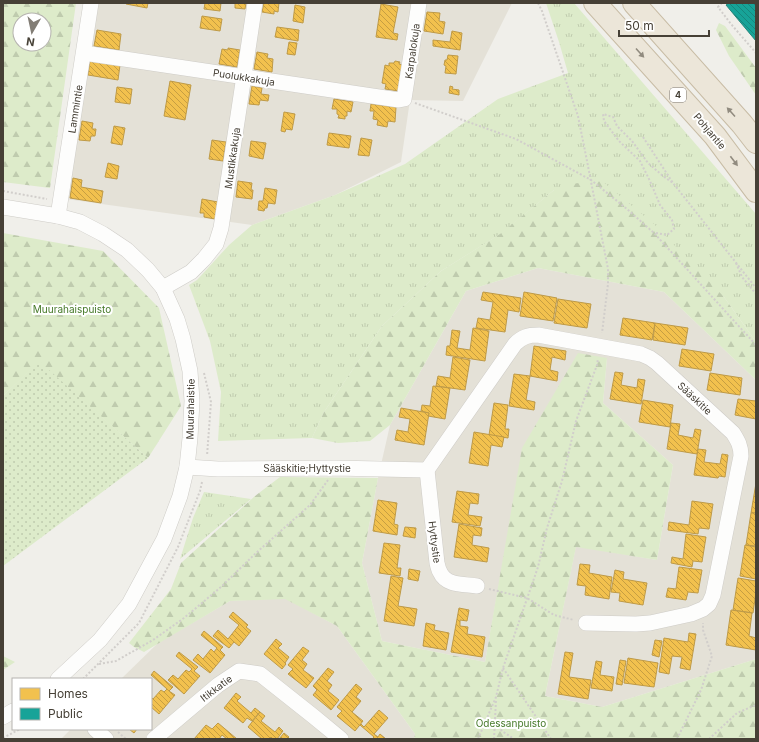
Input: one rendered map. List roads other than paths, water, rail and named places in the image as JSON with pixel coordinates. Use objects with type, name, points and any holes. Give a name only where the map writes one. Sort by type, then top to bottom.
[{"type":"highway","name":"Pohjantie","points":[[595,3],[715,136],[756,191]]},
{"type":"highway","points":[[634,3],[742,124],[756,142]]},
{"type":"street","name":"Lammintie","points":[[58,216],[92,3]]},
{"type":"street","name":"Mustikkakuja","points":[[163,288],[191,272],[216,244],[221,228],[255,3]]},
{"type":"street","name":"Karpalokuja","points":[[404,99],[419,3]]},
{"type":"street","name":"Puolukkakuja","points":[[84,53],[399,100],[404,99]]},
{"type":"street","name":"Muurahaistie","points":[[3,207],[58,216],[80,222],[103,234],[127,250],[148,270],[163,288],[177,318],[190,370],[192,401],[187,467],[180,496],[164,539],[129,604],[100,640],[59,678]]},
{"type":"street","name":"Sääskitie","points":[[427,470],[515,344],[529,335],[538,335],[641,354],[650,358],[733,433],[741,448],[740,456],[714,595],[710,604],[691,614],[650,623],[586,623]]},
{"type":"street","name":"Sääskitie;Hyttystie","points":[[187,467],[427,470]]},
{"type":"street","name":"Hyttystie","points":[[427,470],[437,563],[440,573],[444,579],[453,583],[477,586]]},
{"type":"street","name":"Itikkatie","points":[[154,739],[218,685],[239,671],[260,674],[340,739]]},
{"type":"street","points":[[3,717],[12,712]]},
{"type":"street","points":[[96,730],[106,739]]},
{"type":"park label","name":"Muurahaispuisto","points":[[72,309]]},
{"type":"park label","name":"Odessanpuisto","points":[[511,723]]}]
